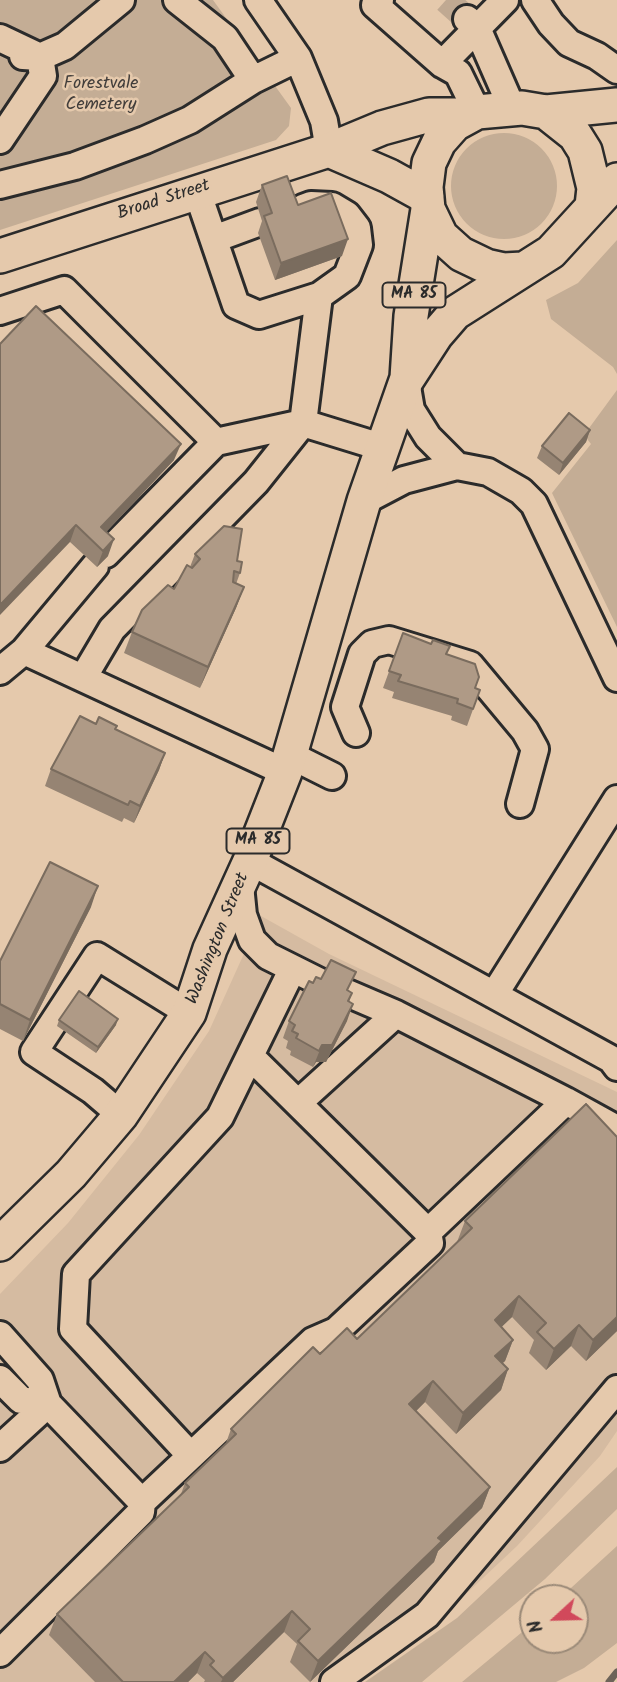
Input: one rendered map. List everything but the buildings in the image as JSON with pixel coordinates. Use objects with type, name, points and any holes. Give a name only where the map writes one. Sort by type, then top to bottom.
[{"type":"main road","points":[[474,113],[512,108],[546,112],[617,105]]},
{"type":"main road","points":[[546,112],[575,135],[585,151],[594,188],[592,206]]},
{"type":"main road","name":"Broad Street","points":[[0,256],[330,149],[362,134],[429,116],[474,113]]},
{"type":"main road","name":"Washington Street","points":[[407,381],[411,316],[427,203],[429,163],[439,142],[455,124],[474,113]]},
{"type":"main road","points":[[330,149],[389,176],[427,203],[441,236],[461,254],[486,266],[504,270],[523,269]]},
{"type":"main road","name":"Washington Street","points":[[0,1244],[71,1174],[121,1115],[189,1013],[211,949],[245,873],[287,764],[364,501],[381,447],[407,381],[436,335],[455,313],[551,252],[617,180]]},
{"type":"street","points":[[0,56],[40,57],[65,46],[121,0]]},
{"type":"street","points":[[177,0],[225,38],[253,80]]},
{"type":"street","points":[[258,0],[298,58],[324,121],[330,149]]},
{"type":"street","points":[[535,0],[551,24],[569,43],[597,56],[617,70]]},
{"type":"street","points":[[442,64],[472,23],[501,1]]},
{"type":"street","points":[[375,2],[442,64],[458,73],[474,113]]},
{"type":"street","points":[[472,23],[512,108]]},
{"type":"street","points":[[0,38],[40,57]]},
{"type":"street","points":[[0,140],[43,76],[40,57]]},
{"type":"street","points":[[0,185],[75,166],[145,140],[190,120],[253,80],[298,58]]},
{"type":"street","points":[[197,191],[236,305],[259,315],[319,296],[348,276],[359,245],[357,228],[347,215],[332,206],[311,205],[295,211]]},
{"type":"street","points":[[214,239],[260,222]]},
{"type":"street","points":[[0,311],[64,290],[216,442]]},
{"type":"street","points":[[83,678],[113,629],[257,482],[303,423],[319,296]]},
{"type":"street","points":[[407,381],[411,410],[428,437],[457,466]]},
{"type":"street","points":[[0,671],[24,651],[100,560],[216,442],[303,423],[381,447]]},
{"type":"street","points":[[364,501],[404,480],[457,466],[488,472],[521,491],[534,505],[617,678]]},
{"type":"street","points":[[356,733],[345,707],[362,654],[372,644],[390,640],[470,665],[525,731],[535,749],[535,760],[520,804]]},
{"type":"street","points":[[24,651],[287,764],[332,776]]},
{"type":"street","points":[[494,995],[607,838],[617,799]]},
{"type":"street","points":[[322,983],[268,956],[252,940],[243,915],[245,873],[494,995],[611,1059],[617,1067]]},
{"type":"street","points":[[121,1115],[93,1091],[34,1052],[97,956],[189,1013]]},
{"type":"street","points":[[191,1457],[73,1329],[76,1274],[220,1117],[292,970]]},
{"type":"street","points":[[347,993],[396,1014],[617,1129]]},
{"type":"street","points":[[298,1103],[396,1014]]},
{"type":"street","points":[[0,1653],[141,1512],[142,1502],[313,1341],[336,1331],[430,1243],[428,1232],[250,1056]]},
{"type":"street","points":[[428,1232],[566,1101]]},
{"type":"street","points":[[0,1335],[40,1380],[48,1404],[142,1502]]},
{"type":"street","points":[[0,1379],[21,1400],[48,1404]]},
{"type":"street","points":[[334,1682],[427,1615],[617,1389]]},
{"type":"street","points":[[0,1448],[48,1404]]},
{"type":"shaded area","points":[[261,916],[329,954],[617,1092],[617,1431],[600,1456],[517,1546],[433,1625],[348,1682],[0,1682],[0,1294],[68,1223],[139,1135],[209,1031]]},
{"type":"green space","name":"Forestvale Cemetery","points":[[0,0],[213,0],[291,108],[289,126],[276,140],[0,230]]},
{"type":"green space","points":[[504,133],[524,137],[541,149],[553,166],[557,186],[553,206],[541,223],[524,235],[504,239],[484,235],[467,223],[455,206],[451,186],[455,166],[467,149],[484,137]]},
{"type":"green space","points":[[617,240],[617,374],[613,367],[551,319],[546,300],[578,283]]},
{"type":"green space","points":[[617,390],[617,627],[552,493],[591,444],[584,435]]},
{"type":"green space","points":[[617,1467],[617,1509],[545,1579],[539,1584],[519,1584],[519,1601],[422,1682],[365,1682],[457,1618]]},
{"type":"green space","points":[[617,1546],[617,1643],[584,1668],[556,1682],[462,1682],[519,1635],[519,1654],[589,1654],[589,1584],[575,1584]]},
{"type":"waterway","points":[[609,1682],[617,1672]]},
{"type":"tunnel","points":[[446,0],[467,19]]}]
